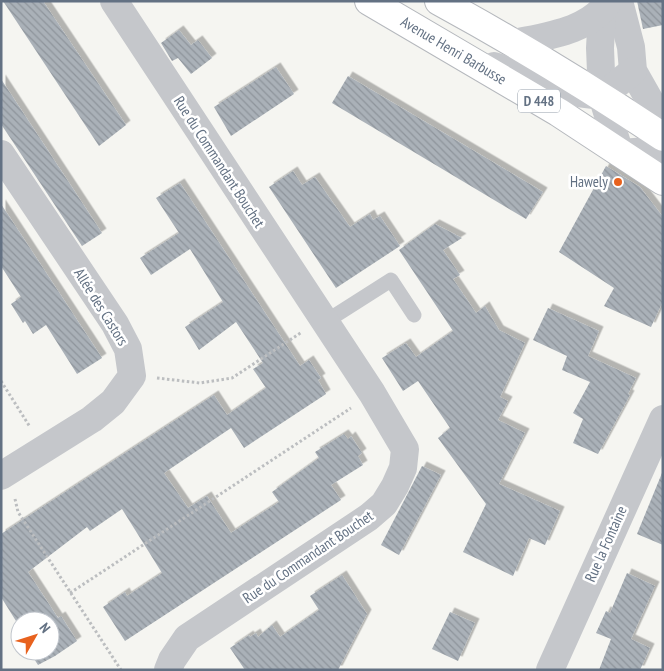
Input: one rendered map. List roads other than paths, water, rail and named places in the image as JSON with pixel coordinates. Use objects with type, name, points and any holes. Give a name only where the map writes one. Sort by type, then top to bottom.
[{"type":"main road","name":"Avenue Henri Barbusse","points":[[369,1],[558,112],[663,181]]},
{"type":"main road","name":"D 448","points":[[439,1],[602,96],[662,120]]},
{"type":"street","name":"Rue du Commandant Bouchet","points":[[114,1],[372,393],[405,448],[403,468],[384,504],[368,517],[187,638],[172,660],[168,670]]},
{"type":"street","points":[[514,43],[558,34],[574,28],[610,5]]},
{"type":"street","points":[[610,5],[631,46],[633,71],[662,120]]},
{"type":"street","points":[[610,5],[600,48],[602,96],[620,153],[663,150]]},
{"type":"street","points":[[455,53],[516,73],[554,90],[602,96],[633,71]]},
{"type":"street","name":"Allée des Castors","points":[[1,154],[114,324],[128,349],[132,376],[113,402],[92,419],[5,474]]},
{"type":"street","name":"Rue la Fontaine","points":[[550,670],[663,419]]},
{"type":"lane","points":[[324,320],[391,280],[414,315]]},
{"type":"place","name":"Hawely","points":[[618,182]]}]
